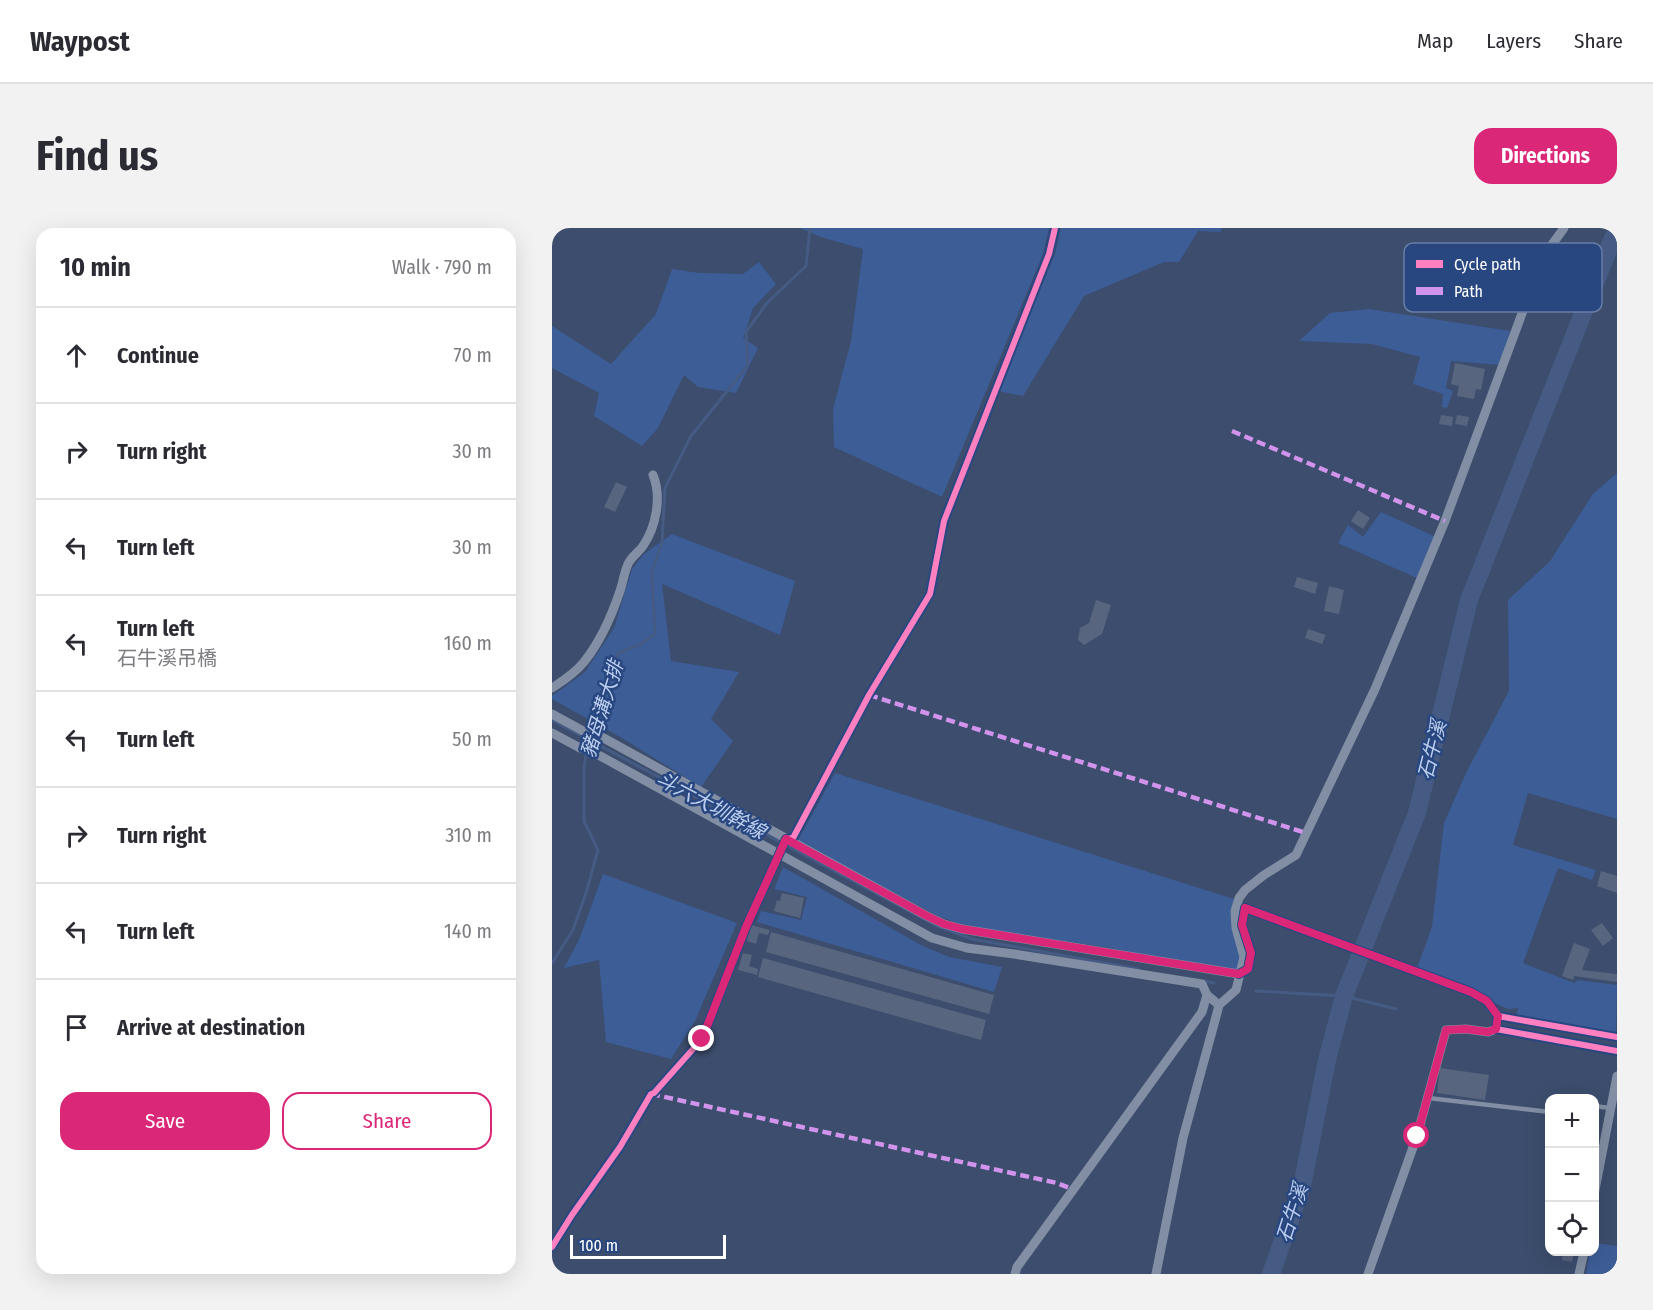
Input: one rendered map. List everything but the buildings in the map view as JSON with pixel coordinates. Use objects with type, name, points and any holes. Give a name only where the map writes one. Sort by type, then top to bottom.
[{"type":"street","points":[[786,839],[793,838],[869,695],[930,594],[944,521],[1049,254],[1055,228]]},
{"type":"street","points":[[1553,243],[1564,228]]},
{"type":"street","points":[[1155,1274],[1183,1138],[1222,1003],[1236,990],[1244,957],[1236,928],[1235,911],[1239,898],[1263,875],[1296,855],[1397,638],[1445,521],[1522,312]]},
{"type":"street","points":[[552,688],[564,681],[584,663],[620,592],[629,562],[650,535],[658,501],[653,476]]},
{"type":"street","points":[[552,714],[585,732],[600,736],[927,916],[953,927],[1239,974]]},
{"type":"street","points":[[552,733],[580,748],[593,752],[932,939],[967,948],[1202,984],[1207,995],[1222,1003]]},
{"type":"street","points":[[552,1247],[620,1147],[651,1094],[702,1039],[746,927],[786,839]]},
{"type":"street","points":[[1015,1274],[1017,1267],[1051,1218],[1202,1012],[1207,995]]},
{"type":"street","points":[[1368,1274],[1407,1166],[1446,1030],[1466,1029],[1488,1032],[1496,1029]]},
{"type":"street","points":[[1599,1169],[1617,1076]]},
{"type":"street","points":[[1580,1274],[1583,1256]]},
{"type":"lane","points":[[1428,1098],[1545,1112]]},
{"type":"lane","points":[[1599,1107],[1611,1108]]},
{"type":"shaded area","points":[[800,228],[1049,228],[1043,254],[942,497],[834,447],[833,409],[851,341],[863,249],[821,237]]},
{"type":"shaded area","points":[[1061,228],[1222,228],[1220,232],[1198,231],[1179,262],[1164,262],[1084,296],[1023,396],[998,391],[1055,254]]},
{"type":"shaded area","points":[[759,262],[776,284],[753,308],[743,338],[758,348],[736,393],[698,387],[684,375],[658,428],[642,446],[594,416],[599,393],[552,368],[552,326],[611,364],[656,314],[672,269],[699,273],[743,274]]},
{"type":"shaded area","points":[[1369,309],[1510,331],[1500,365],[1451,361],[1446,388],[1453,391],[1447,408],[1442,407],[1443,394],[1413,384],[1420,357],[1372,344],[1299,341],[1330,313]]},
{"type":"shaded area","points":[[1617,473],[1617,819],[1528,793],[1513,845],[1596,870],[1592,880],[1558,868],[1523,963],[1574,983],[1578,980],[1617,985],[1616,1035],[1516,1018],[1518,1008],[1508,1009],[1417,968],[1432,927],[1444,823],[1466,773],[1509,691],[1508,600],[1550,561],[1593,494]]},
{"type":"shaded area","points":[[1381,512],[1436,537],[1419,579],[1338,543],[1348,525],[1363,537]]},
{"type":"shaded area","points":[[672,534],[795,581],[780,635],[662,584],[671,661],[739,672],[711,719],[733,741],[701,787],[622,738],[552,699],[552,696],[585,672],[614,628],[632,569],[644,554]]},
{"type":"shaded area","points":[[835,773],[1237,900],[1235,937],[1246,957],[1239,974],[1105,947],[969,927],[938,916],[797,842]]},
{"type":"shaded area","points":[[783,867],[921,945],[949,957],[1002,967],[994,992],[757,922],[761,911],[801,920],[807,897],[774,889]]},
{"type":"shaded area","points":[[603,874],[737,923],[695,1021],[671,1059],[606,1042],[599,960],[564,968],[579,940]]},
{"type":"shaded area","points":[[1599,1244],[1617,1246],[1617,1274],[1586,1274],[1589,1256],[1599,1256]]},
{"type":"waterway","name":"豬母溝大排","points":[[552,963],[573,930],[598,850],[584,821],[584,767],[589,740],[618,653],[641,644],[655,634],[652,572],[662,542],[665,488],[691,436],[748,365],[746,332],[767,303],[806,266],[810,228]]},
{"type":"waterway","name":"石牛溪","points":[[1602,266],[1617,233]]},
{"type":"waterway","name":"石牛溪","points":[[1271,1274],[1302,1186],[1327,1060],[1344,996],[1417,813],[1469,600],[1584,312]]},
{"type":"waterway","name":"斗六大圳幹線","points":[[552,720],[937,926],[972,939],[1138,969]]},
{"type":"waterway","name":"斗六大圳幹線","points":[[1204,981],[1214,983]]},
{"type":"waterway","name":"斗六大圳幹線","points":[[1256,991],[1344,996],[1396,1009]]},
{"type":"waterway","name":"斗六大圳幹線","points":[[1519,1031],[1617,1048]]},
{"type":"marked path","points":[[1232,431],[1445,521]]},
{"type":"marked path","points":[[869,695],[1306,833]]},
{"type":"marked path","points":[[651,1094],[1057,1183],[1072,1189]]},
{"type":"cycle path","points":[[552,1247],[620,1147],[651,1094],[702,1039],[746,927],[786,839],[793,838],[869,695],[930,594],[944,521],[1049,254],[1055,228]]},
{"type":"cycle path","points":[[1239,974],[1248,969],[1251,953],[1242,925],[1245,908],[1471,992],[1487,1001],[1498,1016]]},
{"type":"cycle path","points":[[1617,1037],[1498,1016],[1496,1029],[1617,1051]]},
{"type":"route","points":[[702,1039],[746,927],[786,839],[927,916],[962,929],[1239,974],[1248,969],[1251,953],[1242,925],[1245,908],[1471,992],[1487,1001],[1498,1016],[1496,1029],[1488,1032],[1466,1029],[1446,1030],[1417,1136]]}]
